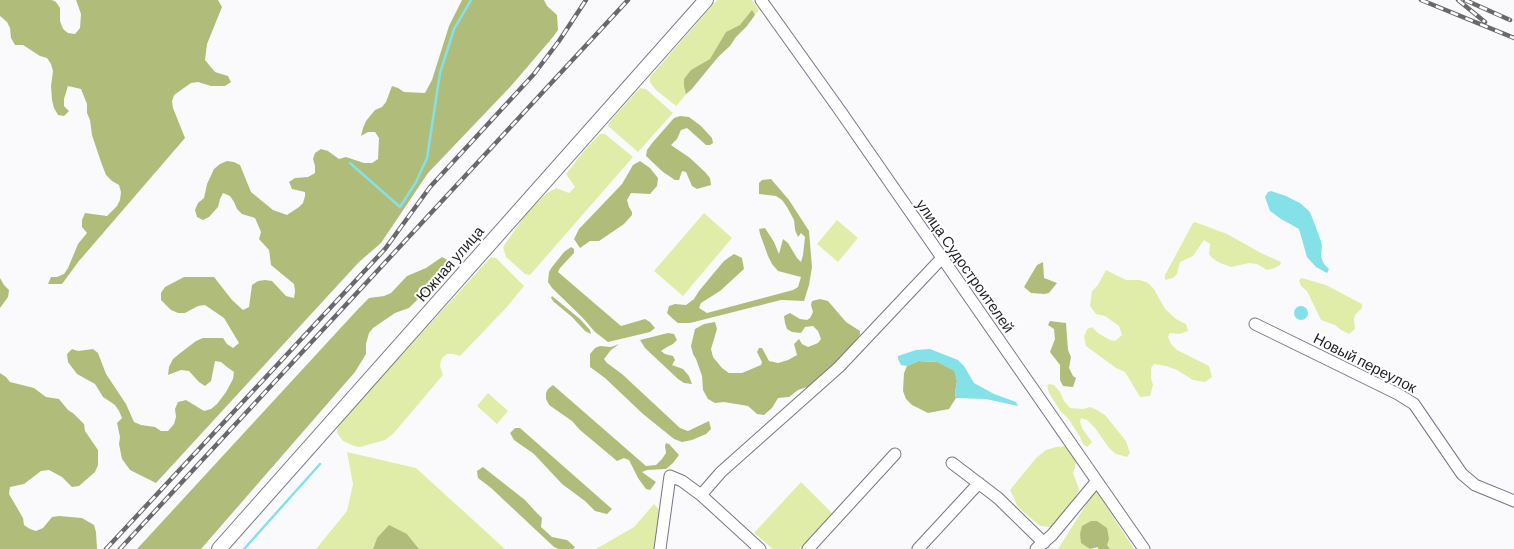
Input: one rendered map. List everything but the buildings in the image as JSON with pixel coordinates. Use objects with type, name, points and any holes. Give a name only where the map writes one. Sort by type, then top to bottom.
[{"type":"main road","name":"Южная улица","points":[[219,549],[706,0]]},
{"type":"street","name":"улица Судостроителей","points":[[761,0],[841,112],[1144,549]]},
{"type":"street","points":[[701,495],[721,472],[839,367],[941,258]]},
{"type":"street","name":"Новый переулок","points":[[1255,324],[1398,394],[1414,404],[1427,426],[1462,474],[1475,485],[1514,501]]},
{"type":"street","points":[[808,549],[896,454]]},
{"type":"street","points":[[952,462],[998,498],[1040,546],[1052,535],[1096,482]]},
{"type":"street","points":[[660,549],[670,476],[682,481],[701,495],[760,549]]},
{"type":"street","points":[[918,549],[979,483]]},
{"type":"green space","points":[[0,0],[52,0],[60,8],[60,21],[63,29],[68,33],[75,34],[80,28],[81,14],[76,0],[218,0],[222,7],[207,44],[205,60],[215,72],[228,76],[231,82],[225,86],[211,86],[198,82],[191,83],[174,95],[172,101],[173,108],[185,138],[79,261],[62,284],[48,284],[51,277],[64,274],[78,244],[87,233],[82,227],[85,213],[107,216],[117,206],[121,192],[119,185],[106,175],[92,135],[87,104],[81,89],[68,86],[64,106],[69,111],[64,116],[58,115],[52,100],[53,71],[51,64],[47,58],[40,56],[23,45],[15,45],[7,22],[0,16]]},
{"type":"green space","points":[[462,0],[544,0],[547,6],[557,15],[558,30],[511,86],[428,173],[381,243],[359,262],[156,483],[130,470],[122,459],[119,444],[120,437],[117,423],[122,418],[119,411],[115,405],[103,397],[95,384],[77,374],[68,362],[67,354],[72,349],[78,351],[93,349],[98,353],[106,374],[126,404],[134,422],[141,425],[155,427],[161,431],[168,431],[174,424],[176,417],[175,409],[178,402],[186,400],[204,411],[211,409],[217,404],[233,379],[234,372],[221,362],[215,361],[211,381],[205,386],[189,371],[181,370],[168,375],[169,367],[173,359],[196,341],[203,338],[223,338],[233,348],[239,343],[224,318],[205,305],[198,306],[185,313],[171,310],[161,300],[161,293],[165,287],[184,277],[214,277],[232,300],[243,310],[249,307],[252,285],[258,281],[272,281],[286,296],[294,298],[295,291],[294,284],[271,265],[269,250],[259,239],[261,232],[255,218],[242,214],[230,196],[223,193],[218,207],[209,217],[203,220],[197,217],[195,210],[198,203],[204,198],[207,184],[214,169],[227,161],[240,165],[251,192],[273,210],[287,215],[303,203],[305,196],[305,192],[292,189],[289,182],[295,178],[308,177],[315,173],[313,159],[315,153],[321,149],[328,151],[339,159],[346,157],[364,163],[372,163],[378,159],[379,138],[375,132],[368,132],[361,136],[366,121],[375,110],[382,107],[386,102],[392,86],[404,92],[425,93],[432,80],[449,26]]},
{"type":"green space","points":[[717,0],[752,0],[759,10],[676,106],[656,90],[650,82],[650,77]]},
{"type":"green space","points":[[752,10],[755,15],[747,26],[686,94],[684,79],[691,70],[710,59],[726,32],[740,25]]},
{"type":"green space","points":[[640,88],[646,89],[673,113],[638,152],[608,126],[611,120]]},
{"type":"green space","points":[[680,116],[689,117],[712,138],[713,143],[706,145],[687,128],[681,130],[677,139],[671,145],[690,158],[705,172],[710,178],[711,185],[697,189],[692,186],[686,172],[682,171],[679,180],[675,180],[646,156],[647,150],[653,142],[674,118]]},
{"type":"green space","points":[[600,134],[605,134],[633,157],[530,275],[525,274],[506,257],[503,247],[526,214],[546,194],[556,188],[569,193],[575,187],[566,174]]},
{"type":"green space","points":[[640,161],[650,168],[658,178],[657,186],[650,194],[631,193],[627,200],[632,215],[624,224],[599,241],[590,241],[580,248],[574,239],[579,229],[622,184],[633,165]]},
{"type":"green space","points":[[771,179],[789,200],[809,231],[812,267],[804,301],[781,300],[690,323],[678,323],[667,313],[669,306],[675,304],[686,305],[694,299],[724,261],[734,254],[742,258],[744,269],[720,291],[701,303],[699,308],[707,313],[793,290],[798,287],[801,277],[778,271],[768,256],[760,234],[759,229],[765,228],[779,254],[783,239],[801,262],[805,237],[801,233],[798,237],[794,220],[787,207],[776,196],[759,194],[759,183],[762,180]]},
{"type":"green space","points":[[704,213],[732,238],[683,296],[654,271]]},
{"type":"green space","points":[[837,220],[858,238],[838,262],[817,244]]},
{"type":"green space","points":[[1195,222],[1227,234],[1281,262],[1280,265],[1267,270],[1257,264],[1249,263],[1231,267],[1212,258],[1209,254],[1210,244],[1204,240],[1193,256],[1180,262],[1177,274],[1173,278],[1165,280],[1165,275]]},
{"type":"green space","points":[[571,247],[574,249],[574,253],[558,272],[621,326],[645,319],[655,328],[650,332],[608,342],[595,332],[548,282],[549,272],[552,267],[564,252]]},
{"type":"green space","points":[[442,257],[451,262],[452,265],[409,308],[395,313],[373,328],[369,333],[366,344],[366,354],[355,372],[201,549],[137,549],[369,298],[391,293],[407,276],[426,268]]},
{"type":"green space","points":[[491,257],[496,258],[524,286],[506,308],[460,356],[447,354],[443,357],[440,366],[443,375],[393,434],[385,440],[360,447],[343,441],[337,433],[338,427],[347,415]]},
{"type":"green space","points":[[1043,262],[1044,278],[1057,283],[1049,293],[1031,293],[1024,287],[1037,265]]},
{"type":"green space","points":[[1106,270],[1126,280],[1140,280],[1148,283],[1154,289],[1165,309],[1176,319],[1186,324],[1188,331],[1179,334],[1170,333],[1168,337],[1171,344],[1177,350],[1209,366],[1212,377],[1205,382],[1193,380],[1177,370],[1154,364],[1151,368],[1153,385],[1150,396],[1140,397],[1125,372],[1116,368],[1086,346],[1084,336],[1087,329],[1092,327],[1110,340],[1115,341],[1122,335],[1119,326],[1105,316],[1096,314],[1090,306],[1092,291],[1098,285]]},
{"type":"green space","points":[[0,278],[9,290],[8,297],[0,308]]},
{"type":"green space","points":[[1302,278],[1326,285],[1362,304],[1362,308],[1355,315],[1355,329],[1349,334],[1335,325],[1321,320],[1307,291],[1301,286],[1299,280]]},
{"type":"green space","points":[[552,296],[580,319],[590,330],[591,334],[585,331],[554,302],[551,298]]},
{"type":"green space","points":[[820,299],[828,301],[846,322],[860,331],[860,335],[816,384],[798,390],[789,397],[778,398],[772,408],[764,415],[757,414],[748,406],[724,402],[715,403],[708,399],[703,390],[702,376],[691,346],[695,329],[704,324],[715,322],[717,329],[711,349],[713,357],[729,373],[742,373],[761,365],[762,362],[757,352],[759,348],[762,348],[769,361],[778,363],[797,355],[794,344],[799,339],[802,344],[808,347],[818,343],[821,339],[818,331],[813,326],[805,327],[801,333],[792,332],[787,329],[784,316],[790,313],[800,319],[807,320],[813,312],[812,301]]},
{"type":"green space","points":[[1050,321],[1066,323],[1068,350],[1071,357],[1069,368],[1076,378],[1073,387],[1063,386],[1060,380],[1060,365],[1050,352],[1055,339],[1054,329],[1048,325]]},
{"type":"green space","points":[[668,333],[674,334],[677,340],[661,351],[673,356],[675,360],[672,365],[683,369],[689,376],[692,384],[684,383],[678,379],[645,348],[640,340]]},
{"type":"green space","points":[[619,344],[604,359],[607,363],[622,374],[680,428],[688,431],[709,421],[711,429],[706,434],[692,440],[682,442],[674,439],[590,367],[590,354],[595,348],[600,346],[611,347]]},
{"type":"green space","points":[[918,361],[938,362],[955,371],[957,381],[956,398],[949,409],[928,413],[912,405],[906,399],[903,391],[904,373],[907,366]]},
{"type":"green space","points":[[0,373],[10,382],[34,388],[46,397],[59,399],[84,424],[85,431],[98,450],[98,465],[95,472],[79,486],[72,487],[62,477],[49,470],[41,471],[24,484],[10,487],[9,494],[23,518],[24,525],[36,531],[43,528],[52,517],[82,518],[94,525],[97,549],[0,549]]},
{"type":"green space","points":[[1049,384],[1054,385],[1070,408],[1083,409],[1090,407],[1105,415],[1126,441],[1130,453],[1127,457],[1116,454],[1109,448],[1095,428],[1087,420],[1081,418],[1082,428],[1092,442],[1087,447],[1083,444],[1068,418],[1061,412],[1049,393],[1047,386]]},
{"type":"green space","points":[[553,385],[646,466],[656,465],[662,459],[666,453],[666,443],[679,455],[666,469],[642,472],[656,482],[650,490],[646,489],[629,460],[624,458],[617,461],[572,421],[549,405],[546,393]]},
{"type":"green space","points":[[488,393],[508,411],[497,424],[477,406]]},
{"type":"green space","points":[[515,428],[520,428],[612,509],[607,514],[595,511],[562,484],[534,454],[514,440],[510,433]]},
{"type":"green space","points":[[1066,446],[1072,452],[1076,463],[1073,473],[1079,489],[1074,500],[1058,523],[1051,527],[1040,526],[1018,507],[1010,490],[1036,458],[1046,450]]},
{"type":"green space","points":[[347,452],[416,468],[505,549],[419,549],[407,534],[377,538],[373,549],[316,549],[347,511],[353,484]]},
{"type":"green space","points":[[483,467],[525,500],[542,518],[541,527],[552,537],[567,540],[575,547],[573,549],[559,549],[554,547],[478,478],[477,471]]},
{"type":"green space","points":[[801,482],[833,514],[799,549],[773,549],[754,533]]},
{"type":"green space","points":[[1097,492],[1134,549],[1110,549],[1107,545],[1090,549],[1058,549],[1091,497]]},
{"type":"green space","points":[[654,504],[661,512],[657,549],[596,549],[634,527]]},
{"type":"green space","points":[[1091,521],[1097,521],[1107,528],[1109,539],[1107,545],[1110,549],[1098,549],[1098,547],[1090,549],[1081,543],[1080,534],[1082,526]]},
{"type":"green space","points":[[389,525],[407,534],[419,549],[373,549],[377,538]]},
{"type":"water","points":[[1271,191],[1300,203],[1310,212],[1322,245],[1321,257],[1329,269],[1327,273],[1316,267],[1307,257],[1299,229],[1270,211],[1265,197]]},
{"type":"water","points":[[1301,306],[1306,308],[1308,313],[1306,318],[1301,320],[1296,318],[1294,313],[1296,308]]},
{"type":"water","points":[[930,349],[958,360],[974,383],[994,394],[1016,402],[1018,406],[986,399],[956,398],[957,381],[954,371],[938,362],[918,361],[907,366],[901,365],[898,359],[898,356],[916,350]]},
{"type":"waterway","points":[[350,163],[400,207],[416,182],[427,158],[440,73],[454,29],[471,0]]},
{"type":"waterway","points":[[244,549],[320,464]]},
{"type":"railway","points":[[106,549],[385,249],[430,187],[534,74],[586,0]]},
{"type":"railway","points":[[120,549],[628,0]]},
{"type":"railway","points":[[1421,0],[1514,38]]},
{"type":"railway","points":[[1458,0],[1485,22]]},
{"type":"railway","points":[[1465,0],[1510,20]]}]
